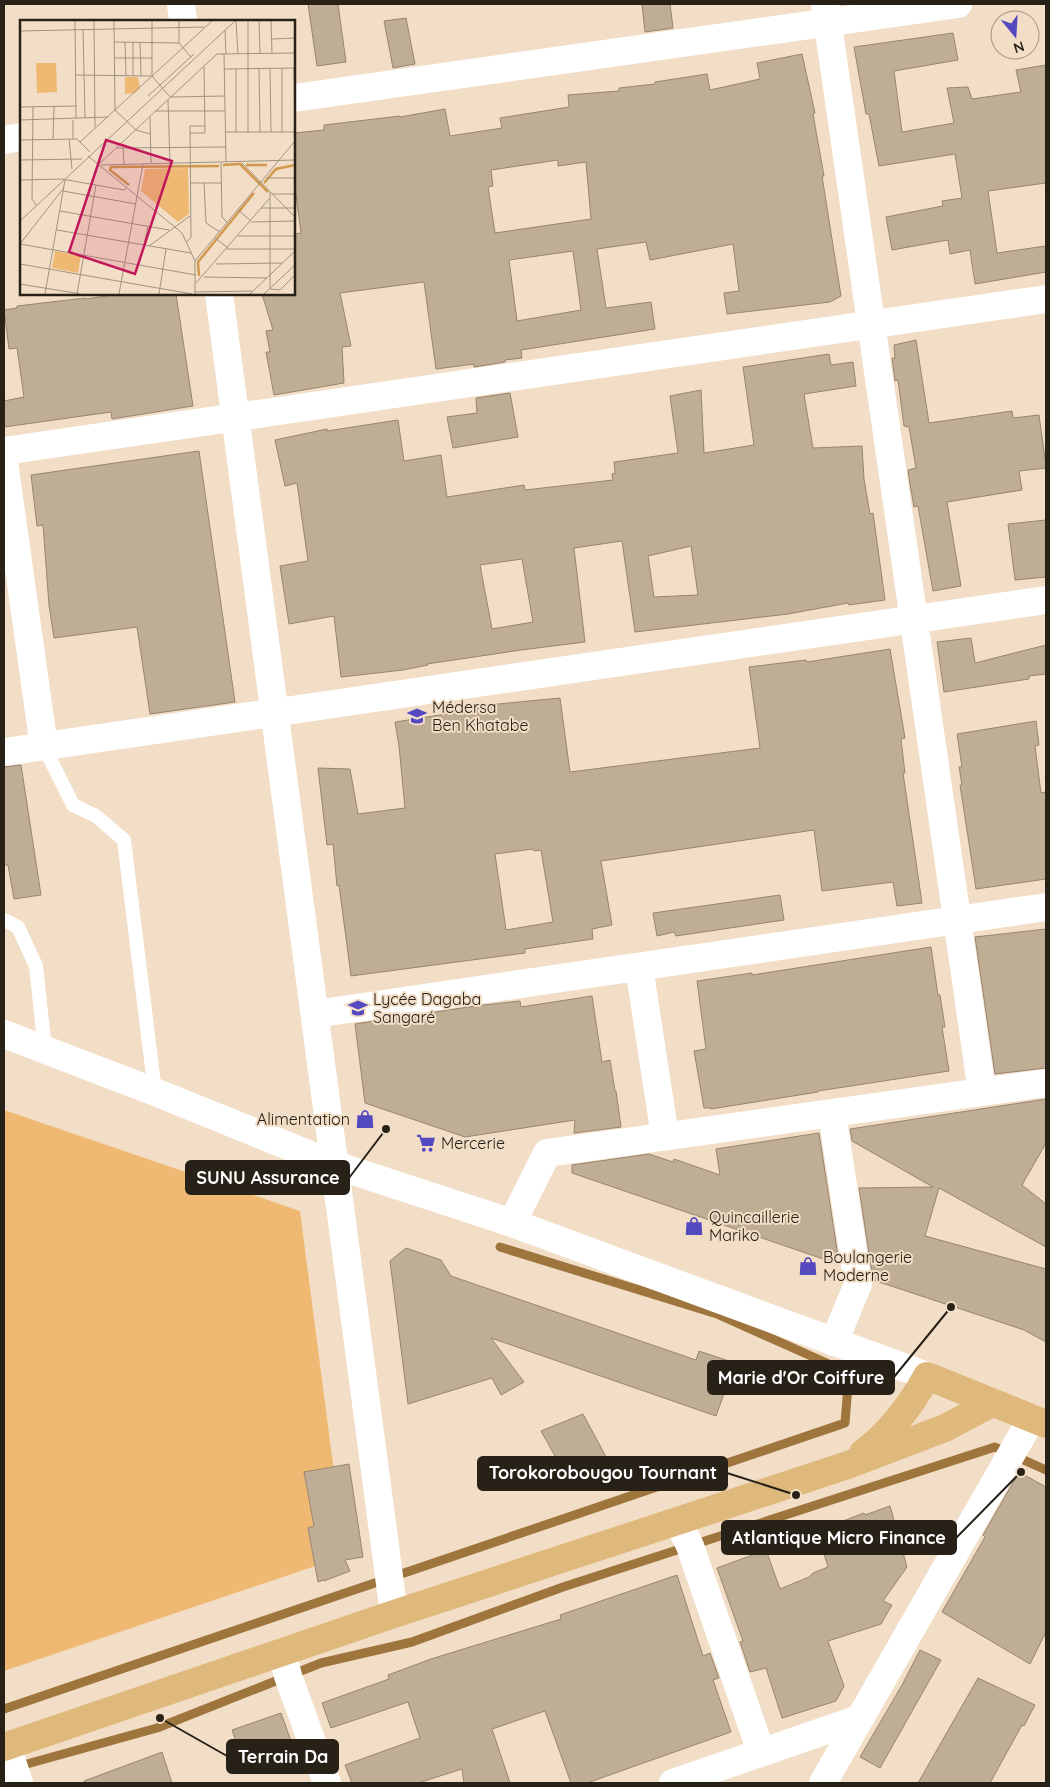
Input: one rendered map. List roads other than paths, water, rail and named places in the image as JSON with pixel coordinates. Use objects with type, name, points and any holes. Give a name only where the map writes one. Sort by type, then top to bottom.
[{"type":"main road","points":[[848,1465],[874,1445],[911,1404],[928,1376],[1039,1421]]},
{"type":"main road","points":[[5,1746],[394,1614],[848,1465],[945,1428],[992,1403]]},
{"type":"street","points":[[181,4],[183,20]]},
{"type":"street","points":[[295,98],[826,13],[958,4]]},
{"type":"street","points":[[826,13],[982,1092]]},
{"type":"street","points":[[4,140],[20,137]]},
{"type":"street","points":[[219,295],[394,1614]]},
{"type":"street","points":[[4,451],[1046,299]]},
{"type":"street","points":[[4,462],[44,747]]},
{"type":"street","points":[[4,752],[1046,600]]},
{"type":"street","points":[[315,1014],[1046,908]]},
{"type":"street","points":[[639,967],[665,1136]]},
{"type":"street","points":[[4,1034],[155,1092],[335,1165],[512,1223],[928,1376]]},
{"type":"street","points":[[512,1223],[546,1153],[1046,1083]]},
{"type":"street","points":[[832,1113],[858,1284],[834,1342]]},
{"type":"street","points":[[823,1783],[1039,1421]]},
{"type":"street","points":[[678,1521],[690,1546],[761,1752]]},
{"type":"street","points":[[282,1652],[288,1676],[327,1783]]},
{"type":"street","points":[[673,1783],[860,1719]]},
{"type":"street","points":[[5,1746],[19,1783]]},
{"type":"lane","points":[[44,747],[73,805],[96,816],[124,840],[155,1092]]},
{"type":"lane","points":[[4,920],[18,927],[36,966],[45,1050]]},
{"type":"waterway","points":[[4,1709],[845,1423],[849,1373],[717,1314],[500,1247]]},
{"type":"waterway","points":[[16,1767],[157,1728],[321,1663],[412,1642],[563,1587],[995,1447],[1046,1470]]},
{"type":"place","name":"Médersa Ben Khatabe","points":[[417,716]]},
{"type":"place","name":"Lycée Dagaba Sangaré","points":[[358,1008]]},
{"type":"place","name":"Alimentation","points":[[365,1119]]},
{"type":"place","name":"SUNU Assurance","points":[[386,1129]]},
{"type":"place","name":"Mercerie","points":[[426,1143]]},
{"type":"place","name":"Quincaillerie Mariko","points":[[694,1226]]},
{"type":"place","name":"Boulangerie Moderne","points":[[808,1266]]},
{"type":"place","name":"Marie d'Or Coiffure","points":[[951,1307]]},
{"type":"place","name":"Atlantique Micro Finance","points":[[1021,1472]]},
{"type":"place","name":"Torokorobougou Tournant","points":[[796,1495]]},
{"type":"place","name":"Terrain Da","points":[[160,1718]]}]
